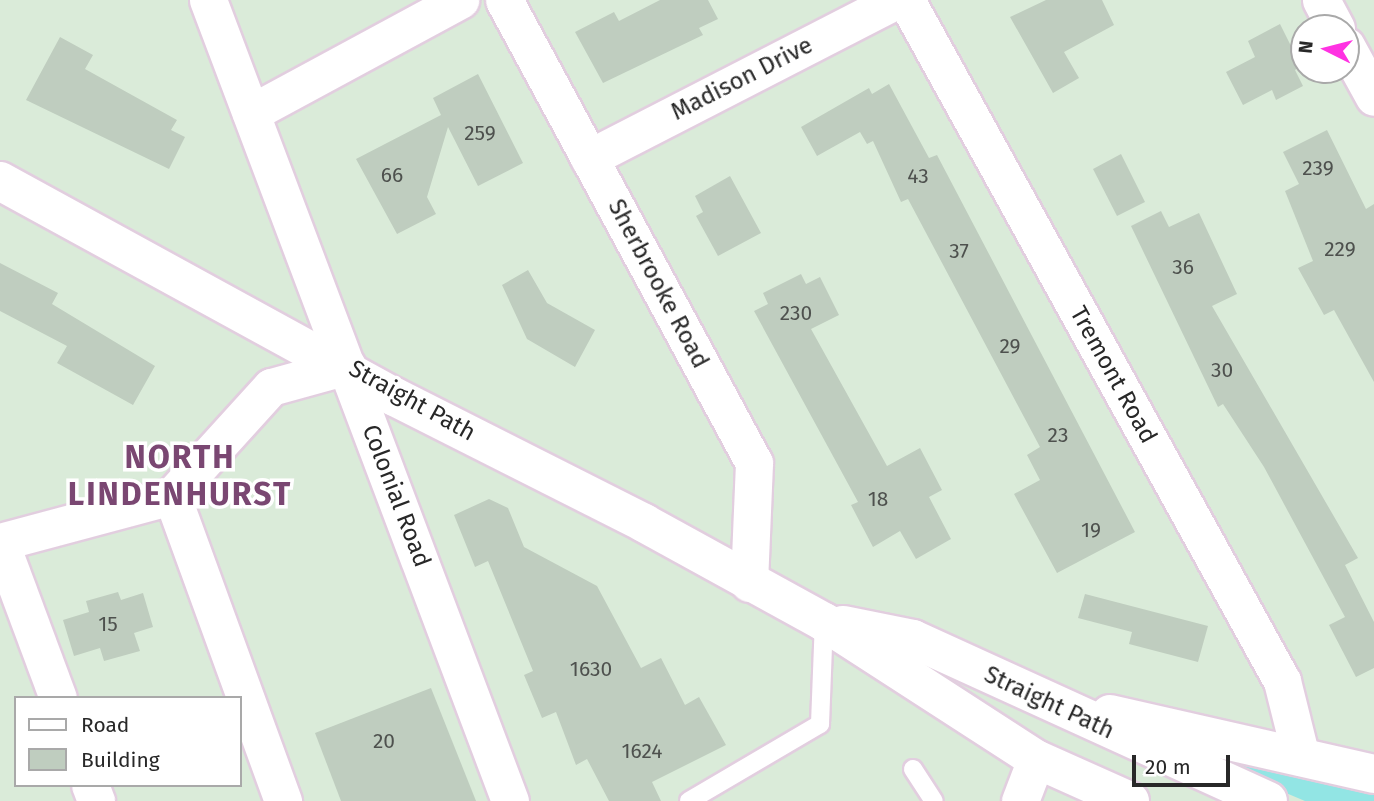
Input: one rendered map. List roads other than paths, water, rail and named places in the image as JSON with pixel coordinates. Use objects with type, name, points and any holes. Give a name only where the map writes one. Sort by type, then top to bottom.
[{"type":"main road","name":"Straight Path","points":[[0,180],[347,366],[395,397],[644,523],[824,622],[1037,759],[1130,801]]},
{"type":"main road","name":"Straight Path","points":[[824,622],[914,639],[1044,701],[1268,801]]},
{"type":"main road","points":[[1044,701],[1374,774]]},
{"type":"street","name":"Colonial Road","points":[[208,0],[510,801]]},
{"type":"street","points":[[251,113],[460,0]]},
{"type":"street","name":"Sherbrooke Road","points":[[504,0],[754,463],[749,583]]},
{"type":"street","name":"Madison Drive","points":[[589,158],[896,0]]},
{"type":"street","name":"Tremont Road","points":[[906,0],[1282,681],[1301,757]]},
{"type":"street","points":[[1360,72],[1374,97]]},
{"type":"street","points":[[57,696],[0,541],[172,496],[271,387],[347,366]]},
{"type":"street","points":[[172,496],[283,801]]},
{"type":"street","points":[[1020,801],[1037,759]]},
{"type":"lane","points":[[689,801],[820,724],[824,622]]},
{"type":"lane","points":[[913,769],[934,801]]},
{"type":"district","name":"NORTH LINDENHURST","points":[[180,476]]}]
